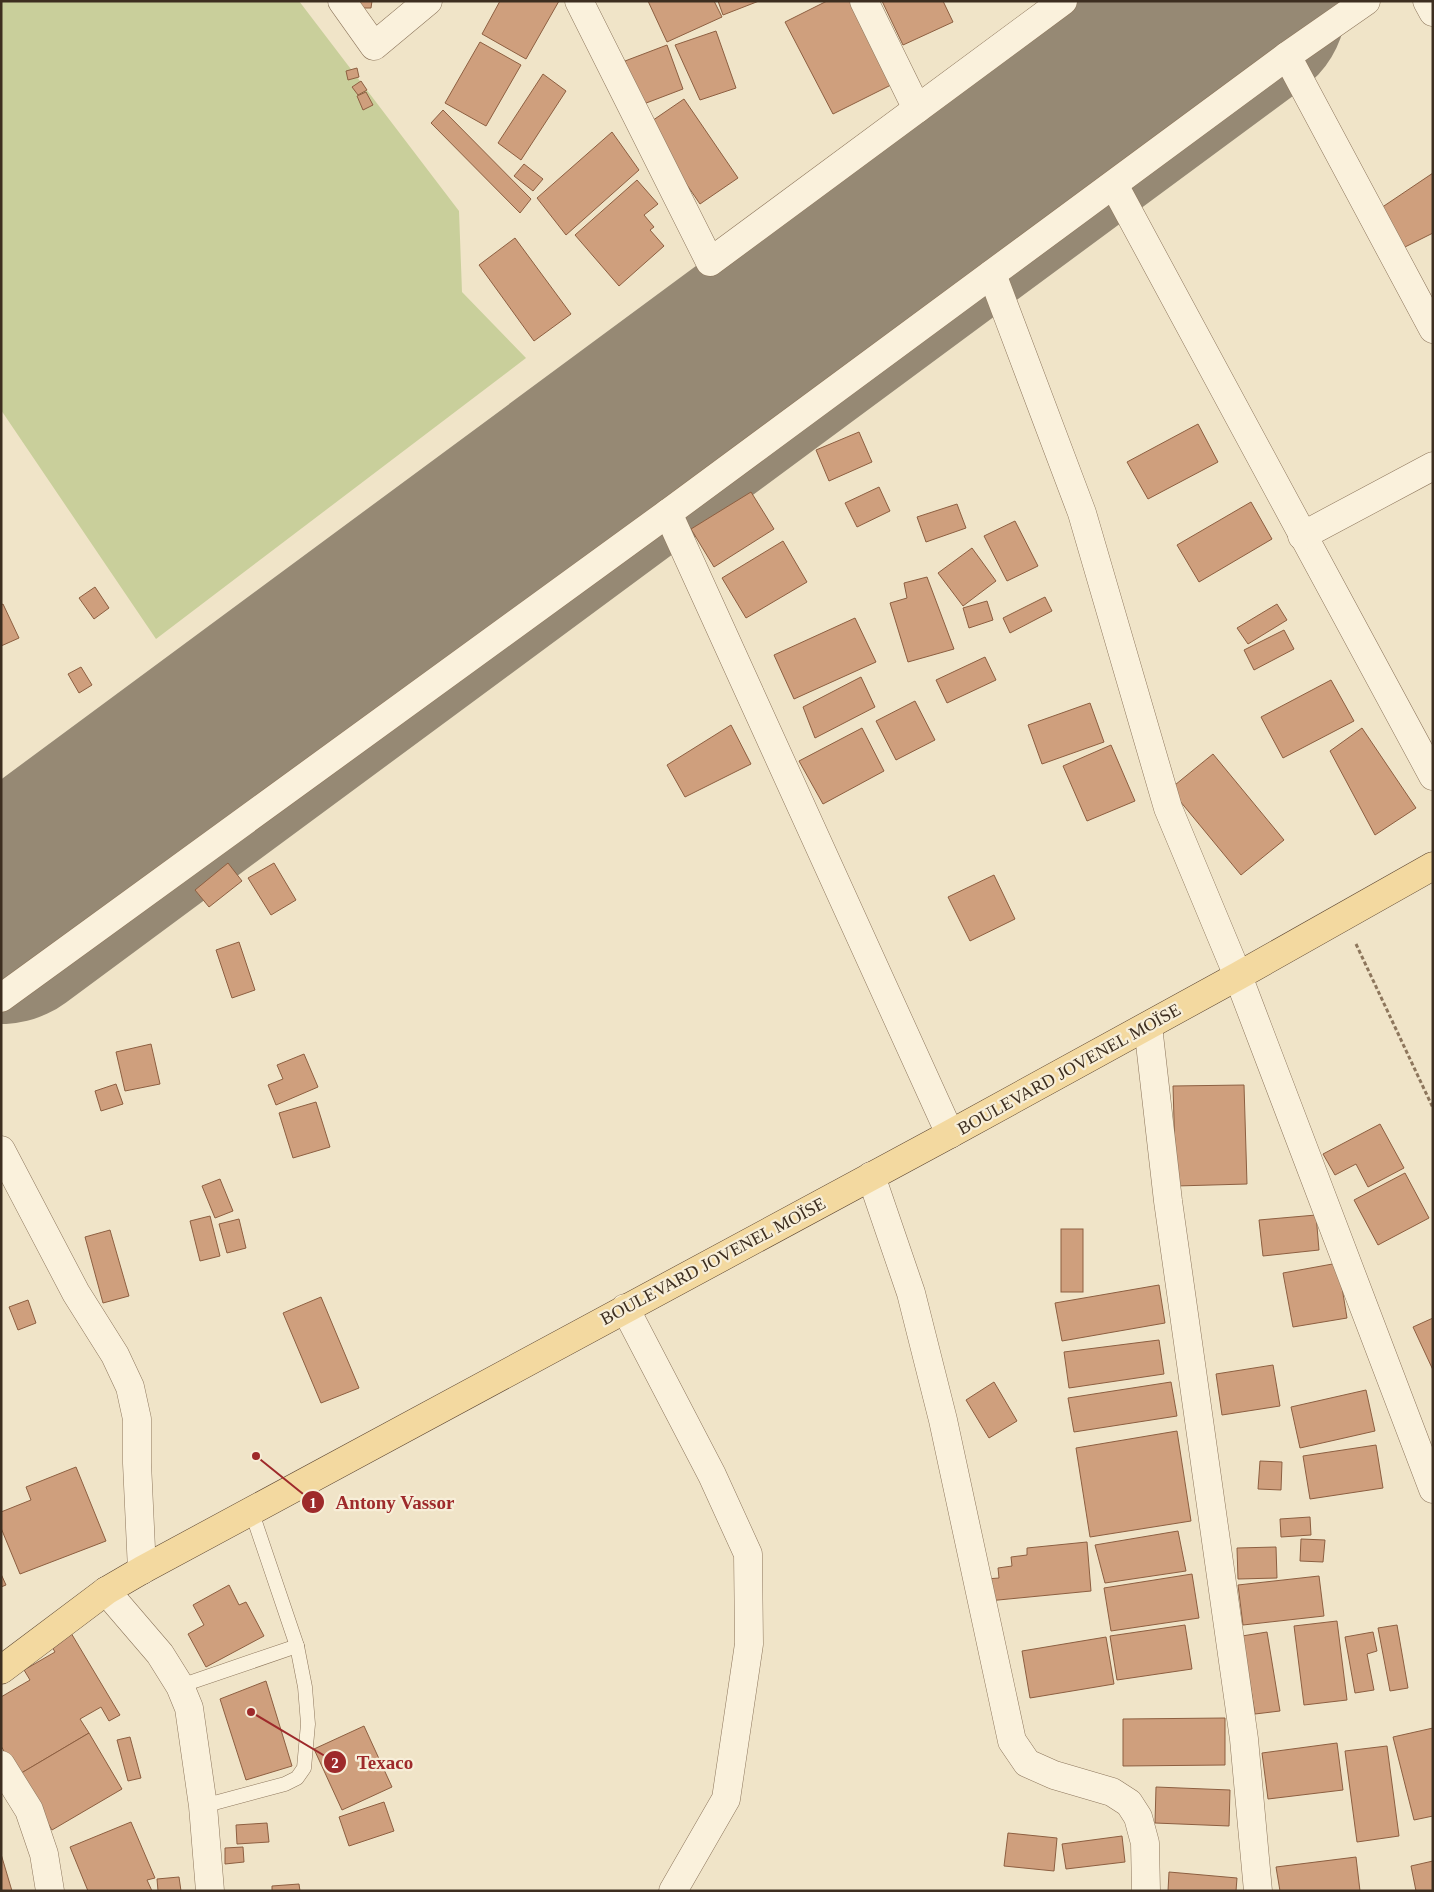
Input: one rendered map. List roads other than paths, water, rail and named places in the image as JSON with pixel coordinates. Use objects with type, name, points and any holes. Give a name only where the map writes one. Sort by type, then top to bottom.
[{"type":"main road","name":"BOULEVARD JOVENEL MOÏSE","points":[[1,1670],[106,1591],[142,1570],[950,1134],[1148,1026],[1433,866]]},
{"type":"street","points":[[342,1],[374,46],[428,1]]},
{"type":"street","points":[[578,1],[710,262],[1063,1]]},
{"type":"street","points":[[864,1],[917,109]]},
{"type":"street","points":[[1,998],[668,513],[1287,56],[1366,1]]},
{"type":"street","points":[[1427,1],[1433,12]]},
{"type":"street","points":[[1287,56],[1433,329]]},
{"type":"street","points":[[1114,185],[1433,776]]},
{"type":"street","points":[[992,274],[1082,513],[1168,808],[1238,976],[1433,1489]]},
{"type":"street","points":[[1302,536],[1433,466]]},
{"type":"street","points":[[668,513],[950,1134]]},
{"type":"street","points":[[1148,1026],[1168,1201],[1244,1739],[1258,1891]]},
{"type":"street","points":[[1,1150],[76,1293],[116,1355],[130,1387],[137,1419],[142,1570]]},
{"type":"street","points":[[871,1176],[911,1293],[941,1411],[1012,1741],[1027,1763],[1054,1775],[1112,1792],[1129,1804],[1138,1818],[1145,1843],[1146,1891]]},
{"type":"street","points":[[625,1308],[712,1475],[748,1554],[750,1644],[726,1799],[673,1891]]},
{"type":"street","points":[[106,1591],[160,1654],[180,1686],[188,1708],[203,1806],[210,1891]]},
{"type":"street","points":[[1,1764],[29,1810],[44,1854],[50,1891]]},
{"type":"lane","points":[[203,1806],[285,1784],[297,1778],[304,1768],[308,1724],[305,1687],[296,1646],[251,1510]]},
{"type":"lane","points":[[180,1686],[296,1646]]},
{"type":"place","name":"Antony Vassor","points":[[256,1456]]},
{"type":"place","name":"Texaco","points":[[251,1712]]}]
